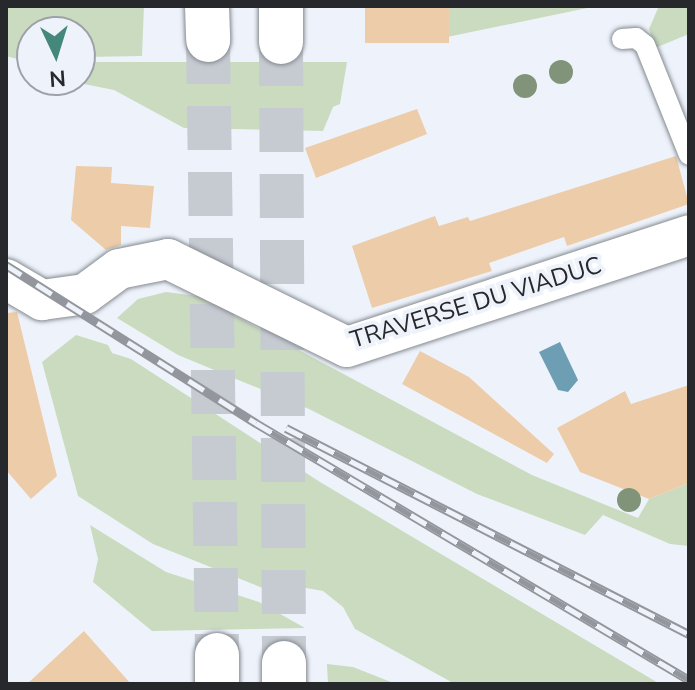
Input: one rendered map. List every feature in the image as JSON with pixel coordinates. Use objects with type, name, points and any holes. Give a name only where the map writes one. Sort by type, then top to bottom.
[{"type":"street","name":"TRAVERSE DU VIADUC","points":[[6,279],[42,300],[85,294],[119,269],[168,259],[347,347],[689,235]]},
{"type":"lane","points":[[622,39],[636,38],[645,45],[689,155]]},
{"type":"green space","points":[[6,6],[144,6],[142,56],[96,57],[96,16],[16,16],[16,59],[6,56]]},
{"type":"green space","points":[[449,6],[597,6],[447,37]]},
{"type":"green space","points":[[659,6],[689,6],[689,34],[655,48],[649,29]]},
{"type":"green space","points":[[96,62],[347,62],[340,104],[333,107],[323,131],[184,128],[114,90],[96,86]]},
{"type":"green space","points":[[166,292],[198,296],[532,475],[638,518],[649,499],[689,483],[689,546],[670,544],[603,515],[585,535],[477,494],[309,409],[178,355],[117,318],[138,299]]},
{"type":"green space","points":[[76,335],[108,345],[112,353],[131,359],[320,482],[660,684],[455,684],[355,629],[343,607],[323,591],[295,586],[275,593],[153,544],[78,496],[42,362]]},
{"type":"green space","points":[[90,525],[166,572],[259,602],[305,628],[152,631],[93,582],[98,559]]},
{"type":"green space","points":[[327,664],[353,667],[396,684],[328,684]]},
{"type":"water","points":[[560,342],[578,380],[568,392],[558,390],[539,352]]},
{"type":"building","points":[[365,6],[449,6],[449,43],[365,43]]},
{"type":"building","points":[[417,109],[427,134],[316,178],[305,148]]},
{"type":"building","points":[[676,156],[689,204],[567,246],[564,237],[489,263],[492,271],[372,308],[352,246],[435,216],[439,226],[468,217],[470,221]]},
{"type":"building","points":[[76,166],[112,167],[111,183],[154,186],[150,228],[121,226],[121,245],[106,250],[71,220]]},
{"type":"building","points":[[17,312],[57,476],[31,499],[6,470],[6,313]]},
{"type":"building","points":[[420,351],[469,377],[554,454],[547,463],[402,384]]},
{"type":"building","points":[[689,385],[689,483],[649,499],[580,472],[557,428],[625,391],[631,404]]},
{"type":"building","points":[[84,631],[131,684],[27,684]]},
{"type":"tunnel","points":[[208,40],[217,655]]},
{"type":"tunnel","points":[[281,42],[284,663]]},
{"type":"railway","points":[[6,265],[256,423],[689,680]]},
{"type":"railway","points":[[286,428],[689,634]]}]
